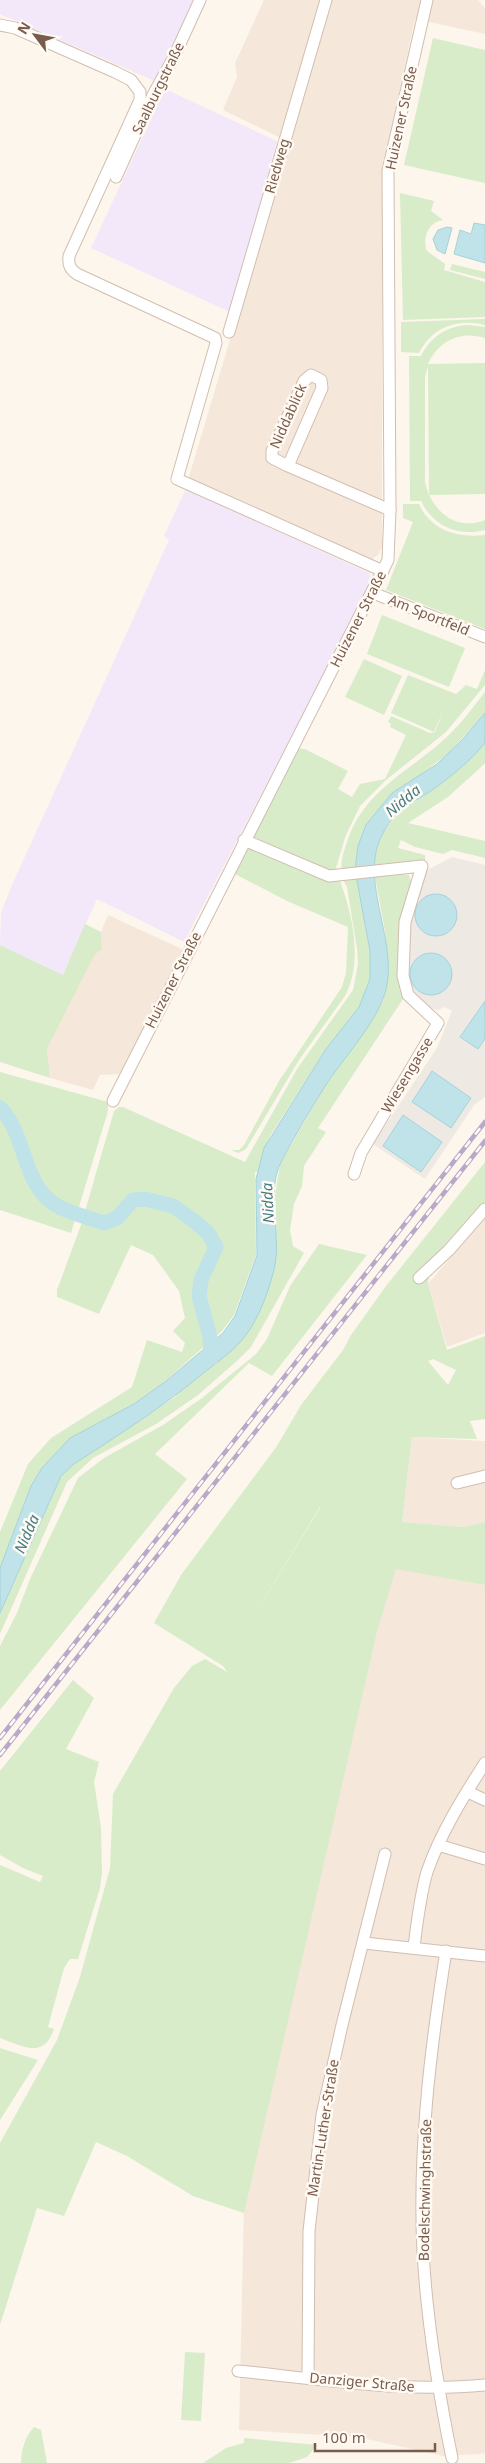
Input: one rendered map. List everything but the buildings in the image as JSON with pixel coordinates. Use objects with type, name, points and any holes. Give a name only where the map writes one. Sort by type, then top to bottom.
[{"type":"street","name":"Saalburgstraße","points":[[116,176],[152,94],[174,59],[200,0]]},
{"type":"street","name":"Riedweg","points":[[230,332],[326,0]]},
{"type":"street","name":"Huizener Straße","points":[[113,1101],[244,840],[373,593],[390,550],[388,171],[426,0]]},
{"type":"street","points":[[0,25],[16,28],[115,72],[130,80],[140,92],[140,100],[68,256],[68,262],[70,268],[78,274],[215,338],[216,343],[177,479],[383,571]]},
{"type":"street","name":"Niddablick","points":[[288,466],[322,388],[321,380],[311,375],[304,381],[271,455],[274,460],[390,510]]},
{"type":"street","name":"Am Sportfeld","points":[[373,593],[485,637]]},
{"type":"street","name":"Wiesengasse","points":[[244,840],[323,874],[345,876],[422,866],[405,922],[403,976],[408,994],[438,1023],[361,1153],[354,1174]]},
{"type":"street","points":[[419,1278],[449,1250],[485,1208]]},
{"type":"street","points":[[457,1482],[485,1476]]},
{"type":"street","points":[[414,1947],[422,1891],[438,1845],[485,1763]]},
{"type":"street","points":[[468,1792],[485,1800]]},
{"type":"street","points":[[438,1845],[485,1859]]},
{"type":"street","name":"Martin-Luther-Straße","points":[[308,2378],[309,2238],[318,2147],[334,2058],[385,1854]]},
{"type":"street","points":[[364,1943],[485,1956]]},
{"type":"street","name":"Bodelschwinghstraße","points":[[446,1951],[428,2076],[422,2192],[424,2275],[438,2388],[452,2458]]},
{"type":"street","name":"Danziger Straße","points":[[238,2371],[379,2385],[438,2388],[485,2385]]},
{"type":"shaded area","points":[[0,0],[195,0],[171,58],[155,81],[0,14]]},
{"type":"shaded area","points":[[264,0],[478,0],[485,8],[485,34],[415,19],[382,172],[382,547],[378,555],[368,562],[188,480],[289,142],[223,110],[237,77],[235,63]]},
{"type":"shaded area","points":[[165,89],[281,143],[232,313],[91,248]]},
{"type":"shaded area","points":[[186,489],[369,573],[373,580],[184,942],[97,899],[63,975],[0,945],[1,913],[169,540],[164,536]]},
{"type":"shaded area","points":[[452,857],[485,865],[485,1097],[474,1105],[425,1179],[373,1144],[437,1048],[452,1011],[445,1007],[438,1010],[426,1007],[409,988],[405,959],[409,927],[422,873]]},
{"type":"shaded area","points":[[108,915],[184,950],[121,1074],[100,1075],[93,1090],[50,1078],[47,1049],[95,953],[102,950],[101,932]]},
{"type":"shaded area","points":[[485,1217],[485,1333],[447,1347],[428,1284]]},
{"type":"shaded area","points":[[412,1437],[485,1441],[485,1522],[465,1527],[402,1522]]},
{"type":"shaded area","points":[[396,1568],[485,1585],[485,2453],[480,2454],[443,2456],[358,2437],[239,2430],[244,2204],[377,1632]]},
{"type":"green space","points":[[433,38],[485,50],[485,183],[404,165]]},
{"type":"green space","points":[[400,193],[434,201],[431,211],[443,220],[430,227],[425,241],[427,251],[445,264],[444,270],[485,282],[485,317],[403,320]]},
{"type":"green space","points":[[452,264],[485,272],[485,279],[450,270]]},
{"type":"green space","points":[[485,319],[485,325],[475,323],[456,324],[438,331],[424,344],[419,353],[401,352],[401,322]]},
{"type":"green space","points":[[469,325],[485,327],[485,338],[467,335],[451,339],[438,349],[428,364],[485,363],[485,494],[429,495],[439,509],[454,521],[474,523],[485,520],[485,530],[465,532],[447,528],[432,517],[421,501],[410,501],[409,356],[421,356],[440,333],[454,327]],"holes":[[[428,366],[429,494],[425,482],[425,377]]]},
{"type":"green space","points":[[403,504],[419,504],[431,521],[446,531],[455,534],[485,535],[485,629],[386,590],[413,522],[403,518]]},
{"type":"green space","points":[[382,615],[465,648],[449,687],[367,654]]},
{"type":"green space","points":[[364,659],[402,676],[384,715],[345,697]]},
{"type":"green space","points":[[485,670],[485,685],[446,732],[386,780],[360,806],[346,835],[334,874],[254,839],[253,833],[296,748],[305,749],[348,771],[338,789],[352,797],[360,784],[385,779],[406,735],[390,727],[391,724],[388,722],[391,716],[430,733],[435,732],[444,709],[434,732],[391,713],[408,675],[456,694],[466,685],[477,689]]},
{"type":"green space","points":[[485,692],[485,713],[449,753],[416,778],[358,846],[355,870],[342,873],[342,860],[348,839],[364,809],[387,785],[446,738]]},
{"type":"green space","points":[[485,743],[485,763],[448,797],[408,823],[485,841],[485,858],[452,850],[443,854],[415,847],[401,840],[398,848],[425,855],[425,861],[374,868],[375,853],[385,829],[403,811],[456,772]]},
{"type":"green space","points":[[248,848],[320,877],[340,881],[349,909],[355,954],[354,969],[345,996],[299,1060],[246,1149],[238,1153],[231,1150],[239,1150],[244,1145],[279,1081],[342,987],[346,973],[348,927],[287,901],[235,874]]},
{"type":"green space","points":[[409,875],[411,881],[400,985],[403,999],[318,1128],[326,1132],[304,1166],[302,1186],[294,1204],[290,1230],[293,1246],[304,1253],[251,1347],[238,1360],[198,1395],[156,1424],[93,1458],[67,1482],[0,1634],[0,1613],[61,1476],[74,1464],[175,1397],[268,1288],[277,1248],[275,1196],[280,1164],[324,1088],[383,1001],[388,972],[385,931],[375,877]]},
{"type":"green space","points":[[357,879],[370,951],[370,979],[359,1007],[326,1049],[270,1136],[257,1172],[255,1172],[256,1255],[234,1315],[222,1331],[165,1381],[134,1404],[70,1438],[31,1486],[0,1568],[0,1532],[28,1464],[51,1438],[132,1387],[147,1340],[182,1352],[185,1343],[173,1331],[185,1318],[179,1291],[153,1255],[131,1245],[99,1314],[57,1297],[57,1290],[81,1225],[114,1111],[119,1107],[123,1107],[245,1162],[297,1069],[353,990],[358,964],[357,949],[347,887],[343,880]]},
{"type":"green space","points":[[85,924],[101,932],[102,950],[95,954],[47,1049],[50,1078],[0,1062],[0,945],[63,975]]},
{"type":"green space","points":[[0,1072],[108,1102],[108,1111],[71,1233],[0,1210]]},
{"type":"green space","points":[[485,1162],[485,1202],[431,1264],[428,1284],[447,1350],[485,1336],[485,1419],[470,1421],[477,1439],[412,1437],[402,1522],[465,1527],[485,1522],[485,1585],[396,1569],[377,1632],[244,2213],[193,2196],[127,2156],[96,2142],[64,2216],[37,2208],[0,2325],[0,2143],[57,2040],[80,1977],[110,1868],[113,1794],[174,1688],[192,1666],[205,1659],[227,1672],[223,1666],[154,1623],[181,1575],[277,1446],[301,1405],[343,1350],[351,1335],[386,1286]],"holes":[[[433,1359],[456,1370],[448,1385],[428,1361]],[[320,1507],[320,1508],[244,1632]]]},
{"type":"green space","points":[[319,1244],[367,1255],[272,1376],[249,1363],[155,1454],[187,1479],[0,1710],[0,1646],[17,1613],[30,1579],[78,1478],[104,1458],[163,1425],[202,1398],[256,1354],[267,1339],[290,1286]]},
{"type":"green space","points":[[73,1680],[94,1698],[66,1749],[99,1762],[94,1782],[101,1828],[102,1873],[100,1888],[78,1959],[70,1959],[64,1968],[48,2027],[54,2029],[44,2045],[38,2048],[31,2048],[0,2038],[0,1865],[40,1882],[43,1876],[23,1868],[0,1855],[0,1771]]},
{"type":"green space","points":[[0,2048],[38,2060],[0,2120]]},
{"type":"green space","points":[[185,2352],[205,2353],[201,2421],[181,2420]]},
{"type":"green space","points":[[34,2427],[41,2430],[47,2463],[21,2463],[24,2444]]},
{"type":"green space","points":[[244,2438],[317,2445],[307,2457],[289,2463],[203,2463],[226,2448],[244,2443]]},
{"type":"water","points":[[474,223],[485,225],[485,263],[454,254],[460,230],[471,234]]},
{"type":"water","points":[[447,227],[452,228],[445,254],[437,250],[433,239],[438,230]]},
{"type":"water","name":"Nidda","points":[[485,713],[485,743],[455,773],[394,817],[384,831],[377,848],[374,867],[375,886],[387,946],[387,985],[377,1012],[324,1088],[281,1162],[277,1174],[274,1200],[275,1265],[256,1319],[233,1350],[158,1408],[74,1464],[61,1476],[0,1613],[0,1568],[31,1486],[42,1468],[70,1438],[134,1404],[166,1381],[223,1333],[235,1316],[257,1255],[256,1179],[264,1148],[326,1049],[359,1007],[370,979],[370,951],[355,870],[358,846],[366,825],[392,793],[437,764],[462,740]]},
{"type":"water","points":[[436,894],[451,900],[457,915],[451,930],[436,936],[421,930],[415,915],[421,900]]},
{"type":"water","points":[[431,953],[446,959],[452,974],[446,989],[431,995],[416,989],[410,974],[416,959]]},
{"type":"water","points":[[485,1001],[485,1039],[478,1049],[460,1037]]},
{"type":"water","points":[[432,1071],[471,1098],[451,1128],[412,1102]]},
{"type":"water","points":[[403,1115],[442,1142],[421,1172],[383,1146]]},
{"type":"waterway","points":[[0,1108],[15,1131],[36,1184],[54,1204],[104,1223],[117,1218],[133,1200],[145,1199],[173,1206],[208,1233],[216,1247],[201,1280],[199,1296],[210,1337],[211,1358]]},
{"type":"railway","points":[[0,1738],[485,1122]]},
{"type":"railway","points":[[0,1755],[485,1141]]}]
